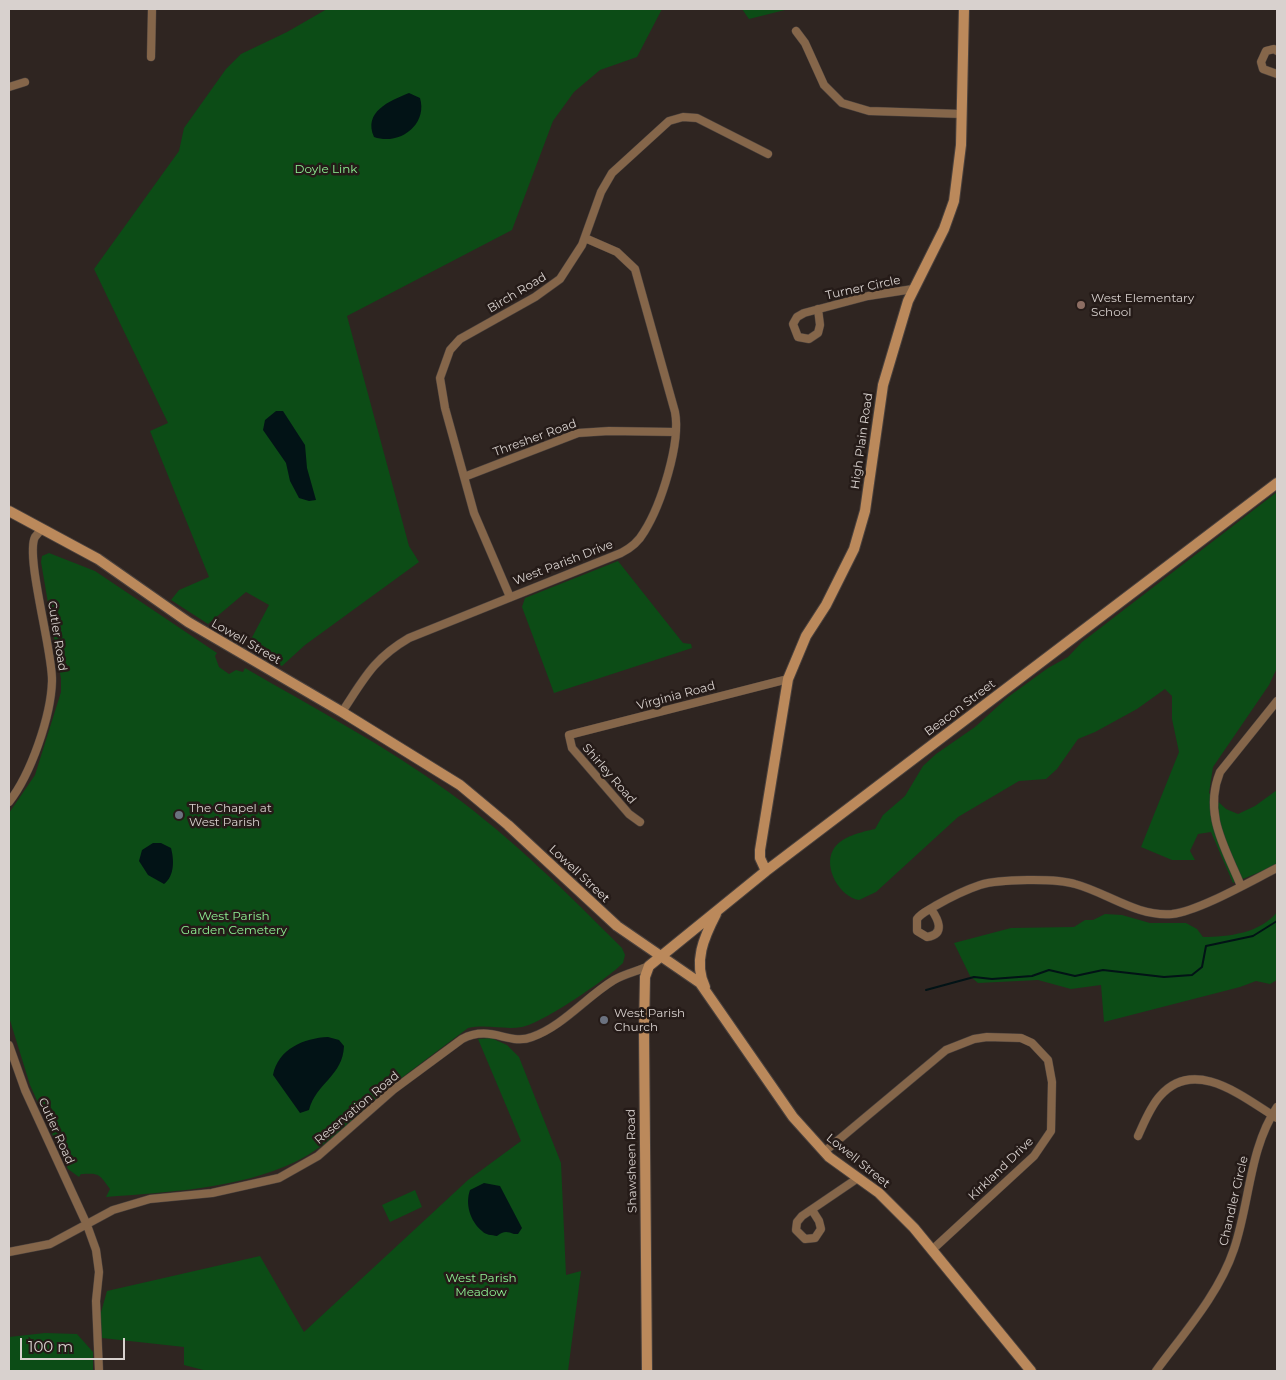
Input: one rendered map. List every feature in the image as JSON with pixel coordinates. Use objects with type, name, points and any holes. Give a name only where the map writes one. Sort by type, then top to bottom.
[{"type":"main road","name":"High Plain Road","points":[[766,871],[760,858],[760,850],[788,679],[806,636],[826,606],[854,549],[864,511],[883,386],[913,289],[950,215],[957,182],[962,114],[964,9]]},
{"type":"main road","name":"Beacon Street","points":[[660,956],[766,871],[1277,483]]},
{"type":"main road","name":"Lowell Street","points":[[9,511],[105,564],[188,622],[342,712],[473,795],[618,926],[683,970],[708,993],[794,1117],[824,1152],[896,1209],[1031,1371]]},
{"type":"main road","points":[[708,993],[700,974],[700,961],[703,942],[718,909]]},
{"type":"main road","points":[[649,966],[660,956]]},
{"type":"main road","name":"Shawsheen Road","points":[[647,1371],[644,1048],[645,977],[649,966]]},
{"type":"street","points":[[151,57],[152,9]]},
{"type":"street","points":[[796,31],[809,50],[824,85],[842,103],[869,111],[962,114]]},
{"type":"street","points":[[1277,52],[1274,49],[1266,51],[1261,62],[1264,69],[1277,74]]},
{"type":"street","points":[[9,87],[25,82]]},
{"type":"street","name":"Birch Road","points":[[510,597],[480,530],[441,391],[440,378],[447,356],[460,339],[553,285],[567,270],[585,238],[601,192],[612,173],[674,119],[683,116],[697,118],[768,154]]},
{"type":"street","name":"West Parish Drive","points":[[342,712],[373,666],[392,648],[409,638],[622,553],[633,546],[647,528],[670,463],[675,432],[675,412],[635,269],[617,252],[585,238]]},
{"type":"street","name":"Turner Circle","points":[[818,309],[878,294],[913,289]]},
{"type":"street","name":"Thresher Road","points":[[464,477],[578,433],[609,431],[675,432]]},
{"type":"street","name":"Cutler Road","points":[[9,802],[33,759],[51,692],[51,663],[32,548],[34,538],[42,529]]},
{"type":"street","name":"Virginia Road","points":[[569,735],[788,679]]},
{"type":"street","points":[[1241,886],[1214,821],[1212,802],[1214,785],[1220,772],[1277,701]]},
{"type":"street","name":"Shirley Road","points":[[569,735],[572,748],[629,814],[640,822]]},
{"type":"street","points":[[931,908],[981,884],[1051,880],[1076,884],[1144,911],[1172,914],[1189,910],[1277,868]]},
{"type":"street","name":"Reservation Road","points":[[9,1252],[50,1244],[113,1210],[150,1199],[212,1193],[279,1178],[318,1156],[393,1090],[462,1039],[474,1033],[531,1038],[555,1024],[614,980],[649,966]]},
{"type":"street","name":"Kirkland Drive","points":[[824,1152],[946,1050],[974,1039],[987,1037],[1021,1038],[1032,1043],[1048,1060],[1051,1075],[1051,1131],[1034,1156],[932,1250]]},
{"type":"street","name":"Cutler Road","points":[[10,1051],[25,1090],[87,1225]]},
{"type":"street","points":[[1138,1136],[1161,1095],[1174,1084],[1190,1079],[1204,1079],[1216,1083],[1275,1116]]},
{"type":"street","name":"Chandler Circle","points":[[1156,1371],[1225,1273],[1245,1211],[1257,1152],[1275,1116],[1277,1107]]},
{"type":"street","points":[[812,1210],[858,1178]]},
{"type":"street","points":[[87,1225],[96,1250],[99,1272],[96,1301],[99,1371]]},
{"type":"green space","name":"Doyle Link","points":[[327,9],[662,9],[637,57],[600,70],[574,92],[553,121],[512,230],[347,316],[409,546],[419,562],[305,645],[282,666],[247,647],[269,605],[246,592],[208,624],[171,600],[179,590],[209,577],[150,431],[168,423],[94,269],[179,151],[184,128],[226,69],[241,54],[287,32]]},
{"type":"green space","points":[[742,9],[789,9],[749,19]]},
{"type":"green space","points":[[1277,492],[1277,668],[1269,685],[1213,767],[1209,793],[1226,809],[1238,814],[1255,806],[1277,790],[1277,865],[1233,883],[1211,832],[1198,834],[1190,851],[1195,860],[1172,860],[1141,847],[1179,752],[1172,719],[1172,696],[1165,689],[1137,709],[1078,739],[1057,769],[1046,779],[1019,781],[958,817],[876,892],[859,900],[852,898],[840,888],[835,881],[830,865],[830,857],[833,850],[846,838],[875,829],[883,815],[905,796],[923,766],[936,754],[975,727],[1008,697],[1048,668],[1068,657],[1082,642]]},
{"type":"green space","name":"West Parish Garden Cemetery","points":[[49,553],[95,571],[217,653],[215,656],[219,667],[229,674],[236,670],[243,672],[245,668],[375,743],[450,793],[473,810],[539,867],[581,907],[622,948],[625,955],[623,963],[574,1000],[532,1024],[515,1028],[468,1028],[390,1087],[321,1146],[295,1162],[273,1171],[226,1184],[178,1191],[106,1197],[110,1189],[104,1180],[96,1174],[81,1174],[79,1177],[68,1169],[30,1085],[9,1017],[9,813],[35,775],[61,692],[61,679],[41,562],[42,556]]},
{"type":"green space","points":[[618,561],[683,643],[691,644],[692,648],[554,693],[522,607],[525,598]]},
{"type":"green space","points":[[1277,912],[1277,980],[1270,984],[1256,981],[1240,987],[1104,1022],[1101,985],[1071,989],[1038,980],[978,983],[970,976],[954,943],[1011,928],[1074,927],[1085,920],[1093,920],[1105,914],[1122,915],[1150,923],[1186,923],[1197,929],[1203,937],[1223,936],[1233,935],[1262,925]]},
{"type":"green space","name":"West Parish Meadow","points":[[491,1038],[507,1045],[519,1057],[561,1163],[566,1275],[581,1271],[568,1371],[207,1371],[184,1365],[184,1347],[102,1338],[100,1316],[107,1291],[260,1256],[304,1332],[468,1180],[521,1141],[478,1039]]},
{"type":"green space","points":[[415,1190],[422,1207],[390,1222],[382,1205]]},
{"type":"green space","points":[[45,1333],[77,1334],[93,1352],[93,1371],[9,1371],[9,1337]]},
{"type":"shaded area","points":[[409,93],[420,98],[420,117],[416,125],[402,136],[383,139],[374,137],[372,121],[375,114],[386,104]]},
{"type":"shaded area","points":[[276,411],[283,411],[305,445],[307,468],[316,500],[309,501],[299,498],[290,481],[286,463],[263,430],[265,420]]},
{"type":"shaded area","points":[[153,843],[161,843],[171,848],[173,857],[172,872],[168,881],[164,884],[148,875],[139,861],[142,850]]},
{"type":"shaded area","points":[[328,1037],[339,1040],[344,1046],[339,1065],[317,1093],[309,1110],[300,1113],[273,1075],[276,1066],[280,1058],[293,1047],[310,1040]]},
{"type":"shaded area","points":[[484,1183],[500,1186],[522,1228],[518,1234],[505,1232],[497,1236],[489,1235],[483,1232],[474,1222],[468,1206],[470,1190]]},
{"type":"waterway","points":[[926,990],[974,977],[992,979],[1032,976],[1049,970],[1075,976],[1103,970],[1164,977],[1192,975],[1202,967],[1206,946],[1253,936],[1277,921]]},
{"type":"place","name":"West Elementary School","points":[[1081,305]]},
{"type":"place","name":"The Chapel at West Parish","points":[[179,815]]},
{"type":"place","name":"West Parish Church","points":[[604,1020]]}]
